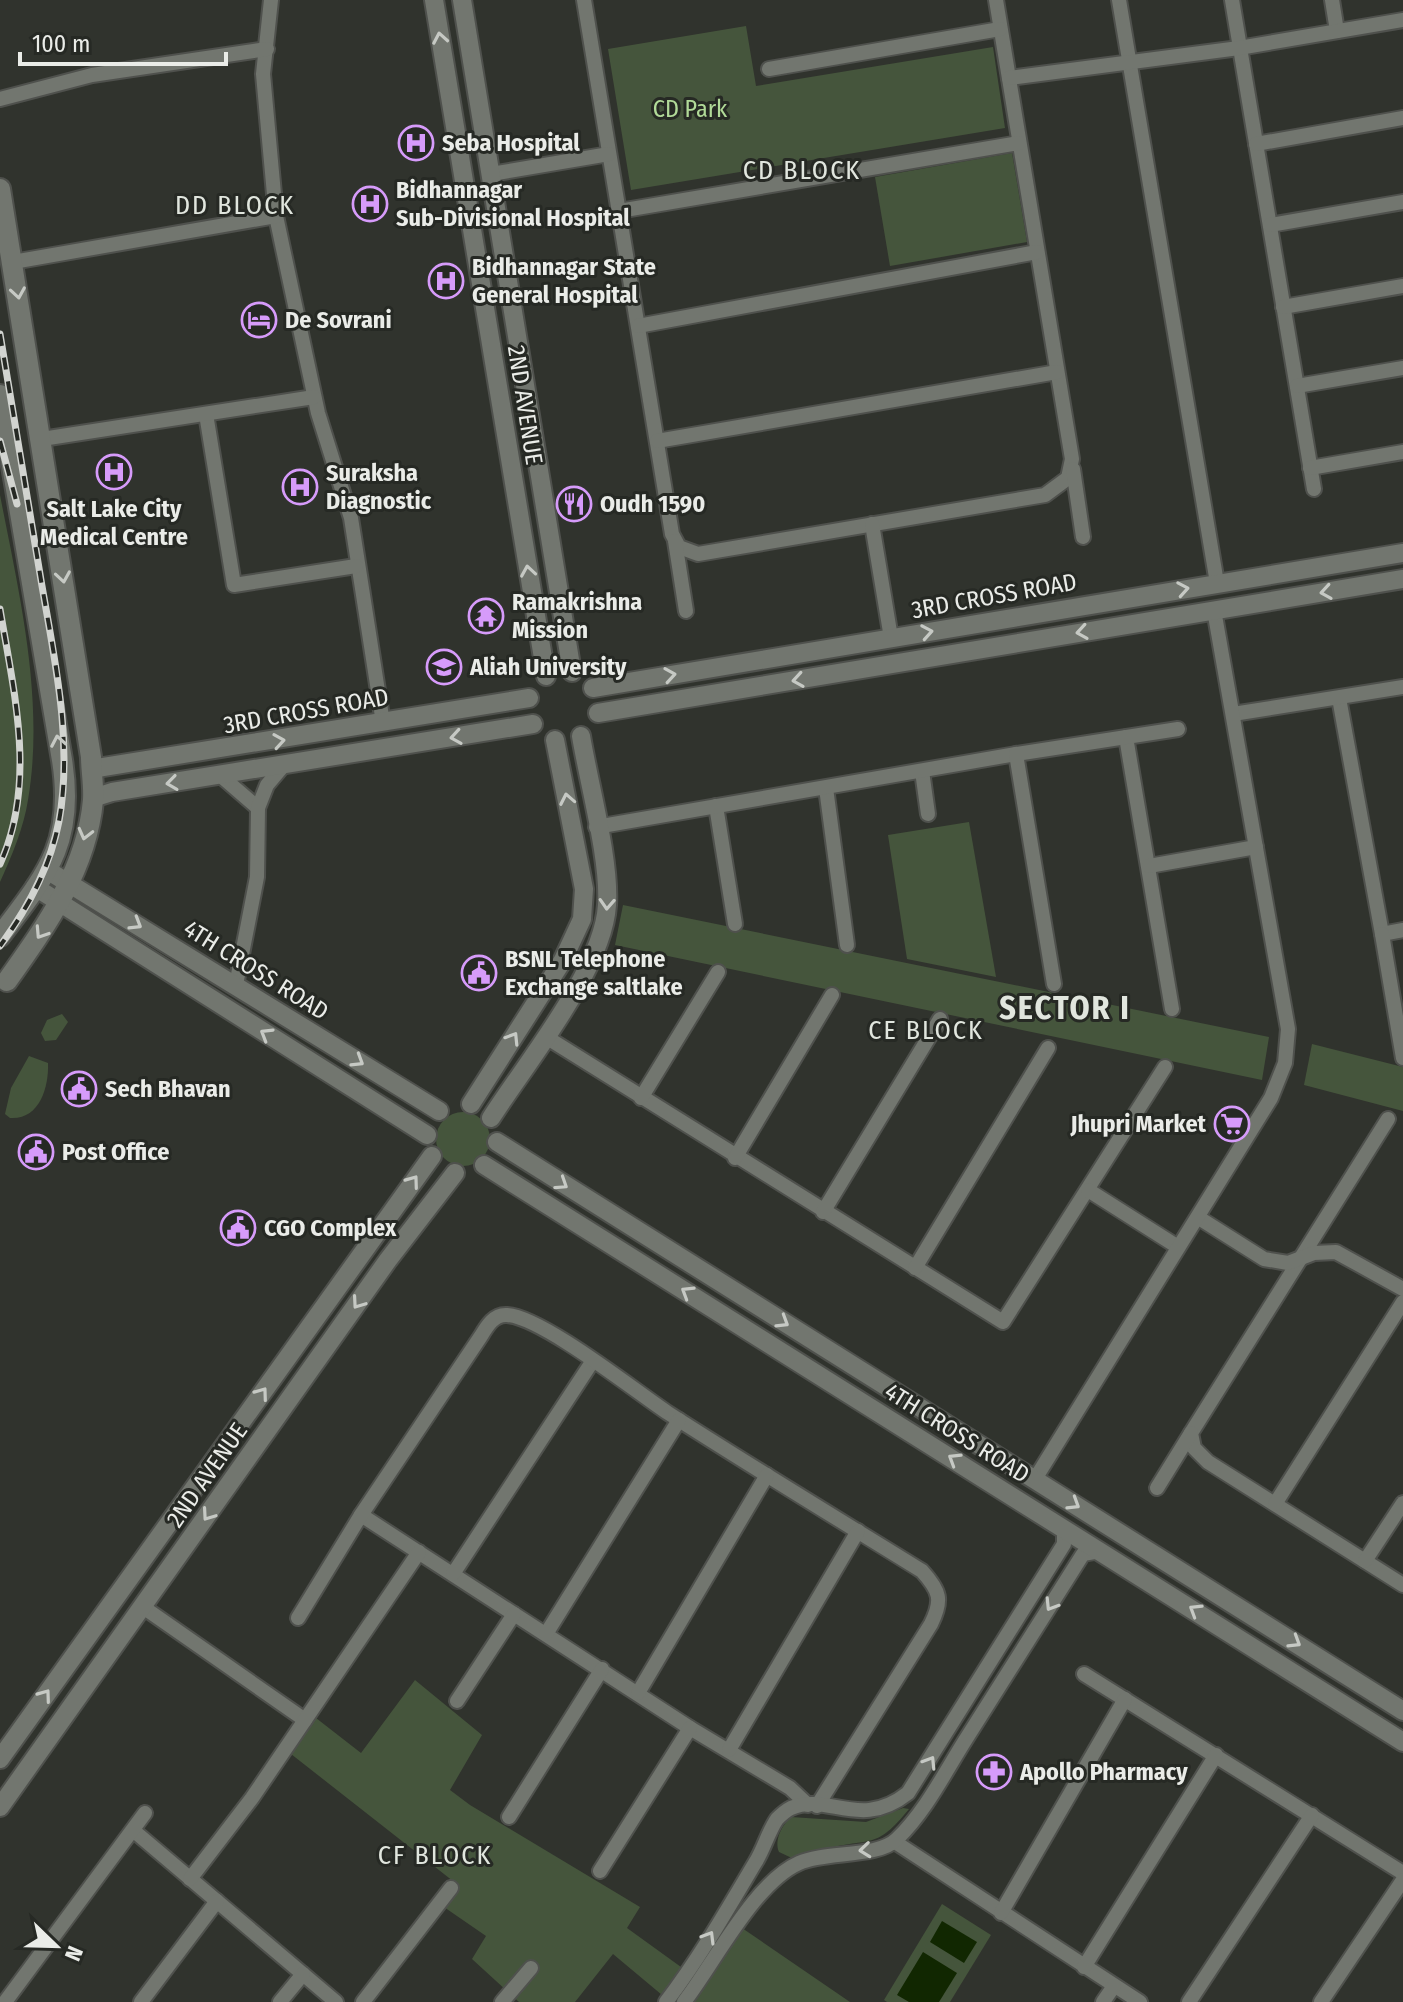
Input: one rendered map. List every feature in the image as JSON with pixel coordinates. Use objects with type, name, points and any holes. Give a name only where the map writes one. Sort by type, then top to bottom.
[{"type":"main road","points":[[0,189],[42,439],[93,798],[70,883],[7,981]]},
{"type":"main road","points":[[0,395],[66,786],[64,830],[41,879],[0,936]]},
{"type":"street","points":[[271,0],[263,95],[276,216],[314,397],[351,518],[356,566],[383,723]]},
{"type":"street","name":"2ND AVENUE","points":[[434,0],[546,676]]},
{"type":"street","name":"2ND AVENUE","points":[[462,0],[572,672]]},
{"type":"street","points":[[584,0],[686,611]]},
{"type":"street","points":[[996,0],[1083,537]]},
{"type":"street","points":[[1119,0],[1217,583]]},
{"type":"street","points":[[1232,0],[1314,489]]},
{"type":"street","points":[[1332,0],[1337,31]]},
{"type":"street","points":[[1009,78],[1239,48],[1403,20]]},
{"type":"street","points":[[769,69],[1000,29]]},
{"type":"street","points":[[0,99],[92,75],[267,49]]},
{"type":"street","points":[[445,71],[473,66]]},
{"type":"street","points":[[1256,144],[1403,118]]},
{"type":"street","points":[[619,211],[1019,143]]},
{"type":"street","points":[[491,174],[609,154]]},
{"type":"street","points":[[1270,225],[1403,202]]},
{"type":"street","points":[[13,262],[276,216]]},
{"type":"street","points":[[638,326],[1037,252]]},
{"type":"street","points":[[480,281],[507,277]]},
{"type":"street","points":[[1283,307],[1403,286]]},
{"type":"street","points":[[1297,386],[1403,368]]},
{"type":"street","points":[[657,441],[1057,372]]},
{"type":"street","points":[[42,439],[314,397]]},
{"type":"street","points":[[206,414],[234,585],[356,566]]},
{"type":"street","points":[[1310,468],[1403,452]]},
{"type":"street","points":[[675,541],[684,551],[698,554],[1051,493],[1068,478],[1073,464]]},
{"type":"street","points":[[872,524],[891,638]]},
{"type":"street","name":"3RD CROSS ROAD","points":[[593,688],[1403,553]]},
{"type":"street","name":"3RD CROSS ROAD","points":[[598,713],[1403,579]]},
{"type":"street","points":[[1146,595],[1151,621]]},
{"type":"street","points":[[1035,1479],[1199,1218],[1277,1087],[1288,1046],[1214,610]]},
{"type":"street","points":[[974,624],[978,650]]},
{"type":"street","points":[[838,647],[841,672]]},
{"type":"street","points":[[471,1104],[563,960],[582,919],[584,889],[555,740],[533,724],[529,698],[546,676],[572,672],[593,688],[598,713],[589,730],[581,736],[555,740]]},
{"type":"street","points":[[1233,714],[1403,687]]},
{"type":"street","name":"3RD CROSS ROAD","points":[[91,769],[344,731],[529,698]]},
{"type":"street","points":[[1339,698],[1403,1058]]},
{"type":"street","points":[[93,798],[112,792],[533,724]]},
{"type":"street","points":[[596,827],[1178,729]]},
{"type":"street","points":[[344,731],[348,755]]},
{"type":"street","points":[[491,1118],[546,1037],[592,957],[605,925],[607,888],[581,736]]},
{"type":"street","points":[[1126,737],[1172,1009]]},
{"type":"street","points":[[1016,754],[1054,984]]},
{"type":"street","points":[[236,985],[257,877],[258,808],[267,785],[284,765]]},
{"type":"street","points":[[922,771],[928,814]]},
{"type":"street","points":[[221,776],[258,808]]},
{"type":"street","points":[[826,788],[847,945]]},
{"type":"street","points":[[716,806],[735,924]]},
{"type":"street","points":[[1149,866],[1256,847]]},
{"type":"street","points":[[41,879],[58,904],[427,1135]]},
{"type":"street","name":"4TH CROSS ROAD","points":[[41,879],[70,883],[439,1111]]},
{"type":"street","points":[[1382,934],[1403,930]]},
{"type":"street","points":[[641,1098],[718,972]]},
{"type":"street","points":[[735,1158],[832,995]]},
{"type":"street","points":[[823,1212],[940,1019]]},
{"type":"street","points":[[546,1037],[735,1158],[1003,1322],[1165,1067]]},
{"type":"street","points":[[915,1268],[1048,1048]]},
{"type":"street","points":[[454,1104],[471,1104],[491,1118],[497,1142],[484,1165],[470,1172],[455,1173],[437,1164],[427,1135],[439,1111],[454,1104]]},
{"type":"street","points":[[1157,1488],[1388,1119]]},
{"type":"street","name":"4TH CROSS ROAD","points":[[497,1142],[1403,1711]]},
{"type":"street","name":"2ND AVENUE","points":[[0,1759],[432,1156]]},
{"type":"street","name":"4TH CROSS ROAD","points":[[484,1165],[1403,1742]]},
{"type":"street","name":"2ND AVENUE","points":[[0,1807],[388,1260],[455,1173]]},
{"type":"street","points":[[1088,1190],[1178,1247]]},
{"type":"street","points":[[590,1231],[603,1210]]},
{"type":"street","points":[[1199,1218],[1277,1264],[1324,1251],[1347,1255],[1403,1289]]},
{"type":"street","points":[[366,1246],[388,1260]]},
{"type":"street","points":[[1275,1504],[1403,1302]]},
{"type":"street","points":[[298,1618],[361,1515],[492,1320],[503,1314],[513,1316],[544,1330],[679,1420],[922,1571],[937,1588],[939,1606],[813,1806]]},
{"type":"street","points":[[453,1574],[592,1362]]},
{"type":"street","points":[[546,1634],[679,1420]]},
{"type":"street","points":[[1191,1433],[1194,1448],[1200,1456],[1403,1585]]},
{"type":"street","points":[[638,1693],[767,1475]]},
{"type":"street","points":[[1365,1561],[1403,1503]]},
{"type":"street","points":[[361,1515],[690,1728],[790,1788],[813,1806]]},
{"type":"street","points":[[666,2002],[685,1977],[757,1860],[777,1819],[788,1809],[813,1806],[851,1812],[879,1809],[894,1804],[908,1793],[1064,1544],[1064,1528]]},
{"type":"street","points":[[729,1750],[858,1531]]},
{"type":"street","points":[[161,1534],[182,1552]]},
{"type":"street","points":[[684,2002],[753,1901],[776,1876],[799,1863],[825,1855],[881,1849],[895,1842],[922,1809],[1083,1554],[1100,1551]]},
{"type":"street","points":[[190,1879],[305,1720],[419,1552]]},
{"type":"street","points":[[1157,1556],[1168,1571],[1164,1578],[1143,1577],[1136,1557],[1157,1556]]},
{"type":"street","points":[[143,1607],[305,1720]]},
{"type":"street","points":[[457,1701],[514,1614]]},
{"type":"street","points":[[100,1618],[123,1634]]},
{"type":"street","points":[[509,1817],[602,1669]]},
{"type":"street","points":[[1084,1674],[1403,1873]]},
{"type":"street","points":[[983,1675],[999,1686]]},
{"type":"street","points":[[1001,1913],[1125,1699]]},
{"type":"street","points":[[600,1871],[690,1728]]},
{"type":"street","points":[[1084,1967],[1216,1755]]},
{"type":"street","points":[[908,1793],[922,1809]]},
{"type":"street","points":[[5,2002],[145,1813]]},
{"type":"street","points":[[1189,2002],[1312,1815]]},
{"type":"street","points":[[134,1831],[336,2002]]},
{"type":"street","points":[[895,1842],[1140,2002]]},
{"type":"street","points":[[757,1860],[776,1876]]},
{"type":"street","points":[[1321,2002],[1403,1880]]},
{"type":"street","points":[[363,2002],[451,1888]]},
{"type":"street","points":[[141,2002],[217,1901]]},
{"type":"street","points":[[502,2002],[531,1968]]},
{"type":"street","points":[[280,2002],[303,1974]]},
{"type":"street","points":[[1103,2002],[1114,1986]]},
{"type":"green space","name":"CD Park","points":[[746,26],[756,86],[993,47],[1005,128],[631,190],[608,49]]},
{"type":"green space","points":[[1012,153],[1027,242],[890,266],[875,177]]},
{"type":"green space","points":[[0,495],[28,647],[33,724],[26,810],[17,842],[0,882]]},
{"type":"green space","points":[[969,822],[996,977],[907,959],[888,835]]},
{"type":"green space","points":[[623,905],[1269,1037],[1262,1080],[615,945]]},
{"type":"green space","points":[[62,1014],[68,1022],[56,1040],[45,1041],[41,1033],[47,1020]]},
{"type":"green space","points":[[1312,1044],[1403,1067],[1403,1111],[1304,1085]]},
{"type":"green space","points":[[29,1056],[48,1063],[44,1092],[28,1114],[10,1118],[5,1114],[11,1088]]},
{"type":"green space","points":[[463,1112],[482,1120],[490,1139],[482,1158],[463,1166],[444,1158],[436,1139],[444,1120]]},
{"type":"green space","points":[[415,1680],[482,1735],[450,1790],[640,1907],[627,1928],[681,1967],[662,1995],[613,1954],[575,2002],[519,2002],[472,1959],[486,1936],[441,1905],[458,1885],[291,1754],[316,1718],[361,1753]]},
{"type":"green space","points":[[903,1808],[909,1809],[898,1822],[872,1840],[794,1859],[779,1852],[780,1833],[791,1817],[866,1822]]},
{"type":"green space","points":[[942,1904],[991,1935],[950,2002],[887,2002],[884,2000]]},
{"type":"green space","points":[[742,1928],[850,2002],[690,2002]]},
{"type":"shaded area","points":[[942,1921],[977,1942],[964,1963],[930,1942]]},
{"type":"shaded area","points":[[923,1952],[957,1973],[939,2002],[909,2002],[897,1995]]},
{"type":"railway","points":[[0,334],[57,673],[64,762],[59,821],[50,855],[29,902],[0,946]]},
{"type":"railway","points":[[0,441],[17,504]]},
{"type":"railway","points":[[0,609],[16,705],[20,770],[18,802],[0,864]]},
{"type":"place","name":"Seba Hospital","points":[[416,143]]},
{"type":"place","name":"Bidhannagar Sub-Divisional Hospital","points":[[370,204]]},
{"type":"place","name":"Bidhannagar State General Hospital","points":[[446,281]]},
{"type":"place","name":"De Sovrani","points":[[259,320]]},
{"type":"place","name":"Salt Lake City Medical Centre","points":[[114,472]]},
{"type":"place","name":"Suraksha Diagnostic","points":[[300,487]]},
{"type":"place","name":"Oudh 1590","points":[[574,504]]},
{"type":"place","name":"Ramakrishna Mission","points":[[486,616]]},
{"type":"place","name":"Aliah University","points":[[444,667]]},
{"type":"place","name":"BSNL Telephone Exchange saltlake","points":[[479,973]]},
{"type":"place","name":"Sech Bhavan","points":[[79,1089]]},
{"type":"place","name":"Jhupri Market","points":[[1232,1124]]},
{"type":"place","name":"Post Office","points":[[36,1152]]},
{"type":"place","name":"CGO Complex","points":[[238,1228]]},
{"type":"place","name":"Apollo Pharmacy","points":[[994,1772]]},
{"type":"district","name":"CD BLOCK","points":[[802,170]]},
{"type":"district","name":"DD BLOCK","points":[[235,205]]},
{"type":"district","name":"SECTOR I","points":[[1065,1008]]},
{"type":"district","name":"CE BLOCK","points":[[926,1030]]},
{"type":"district","name":"CF BLOCK","points":[[435,1855]]}]
